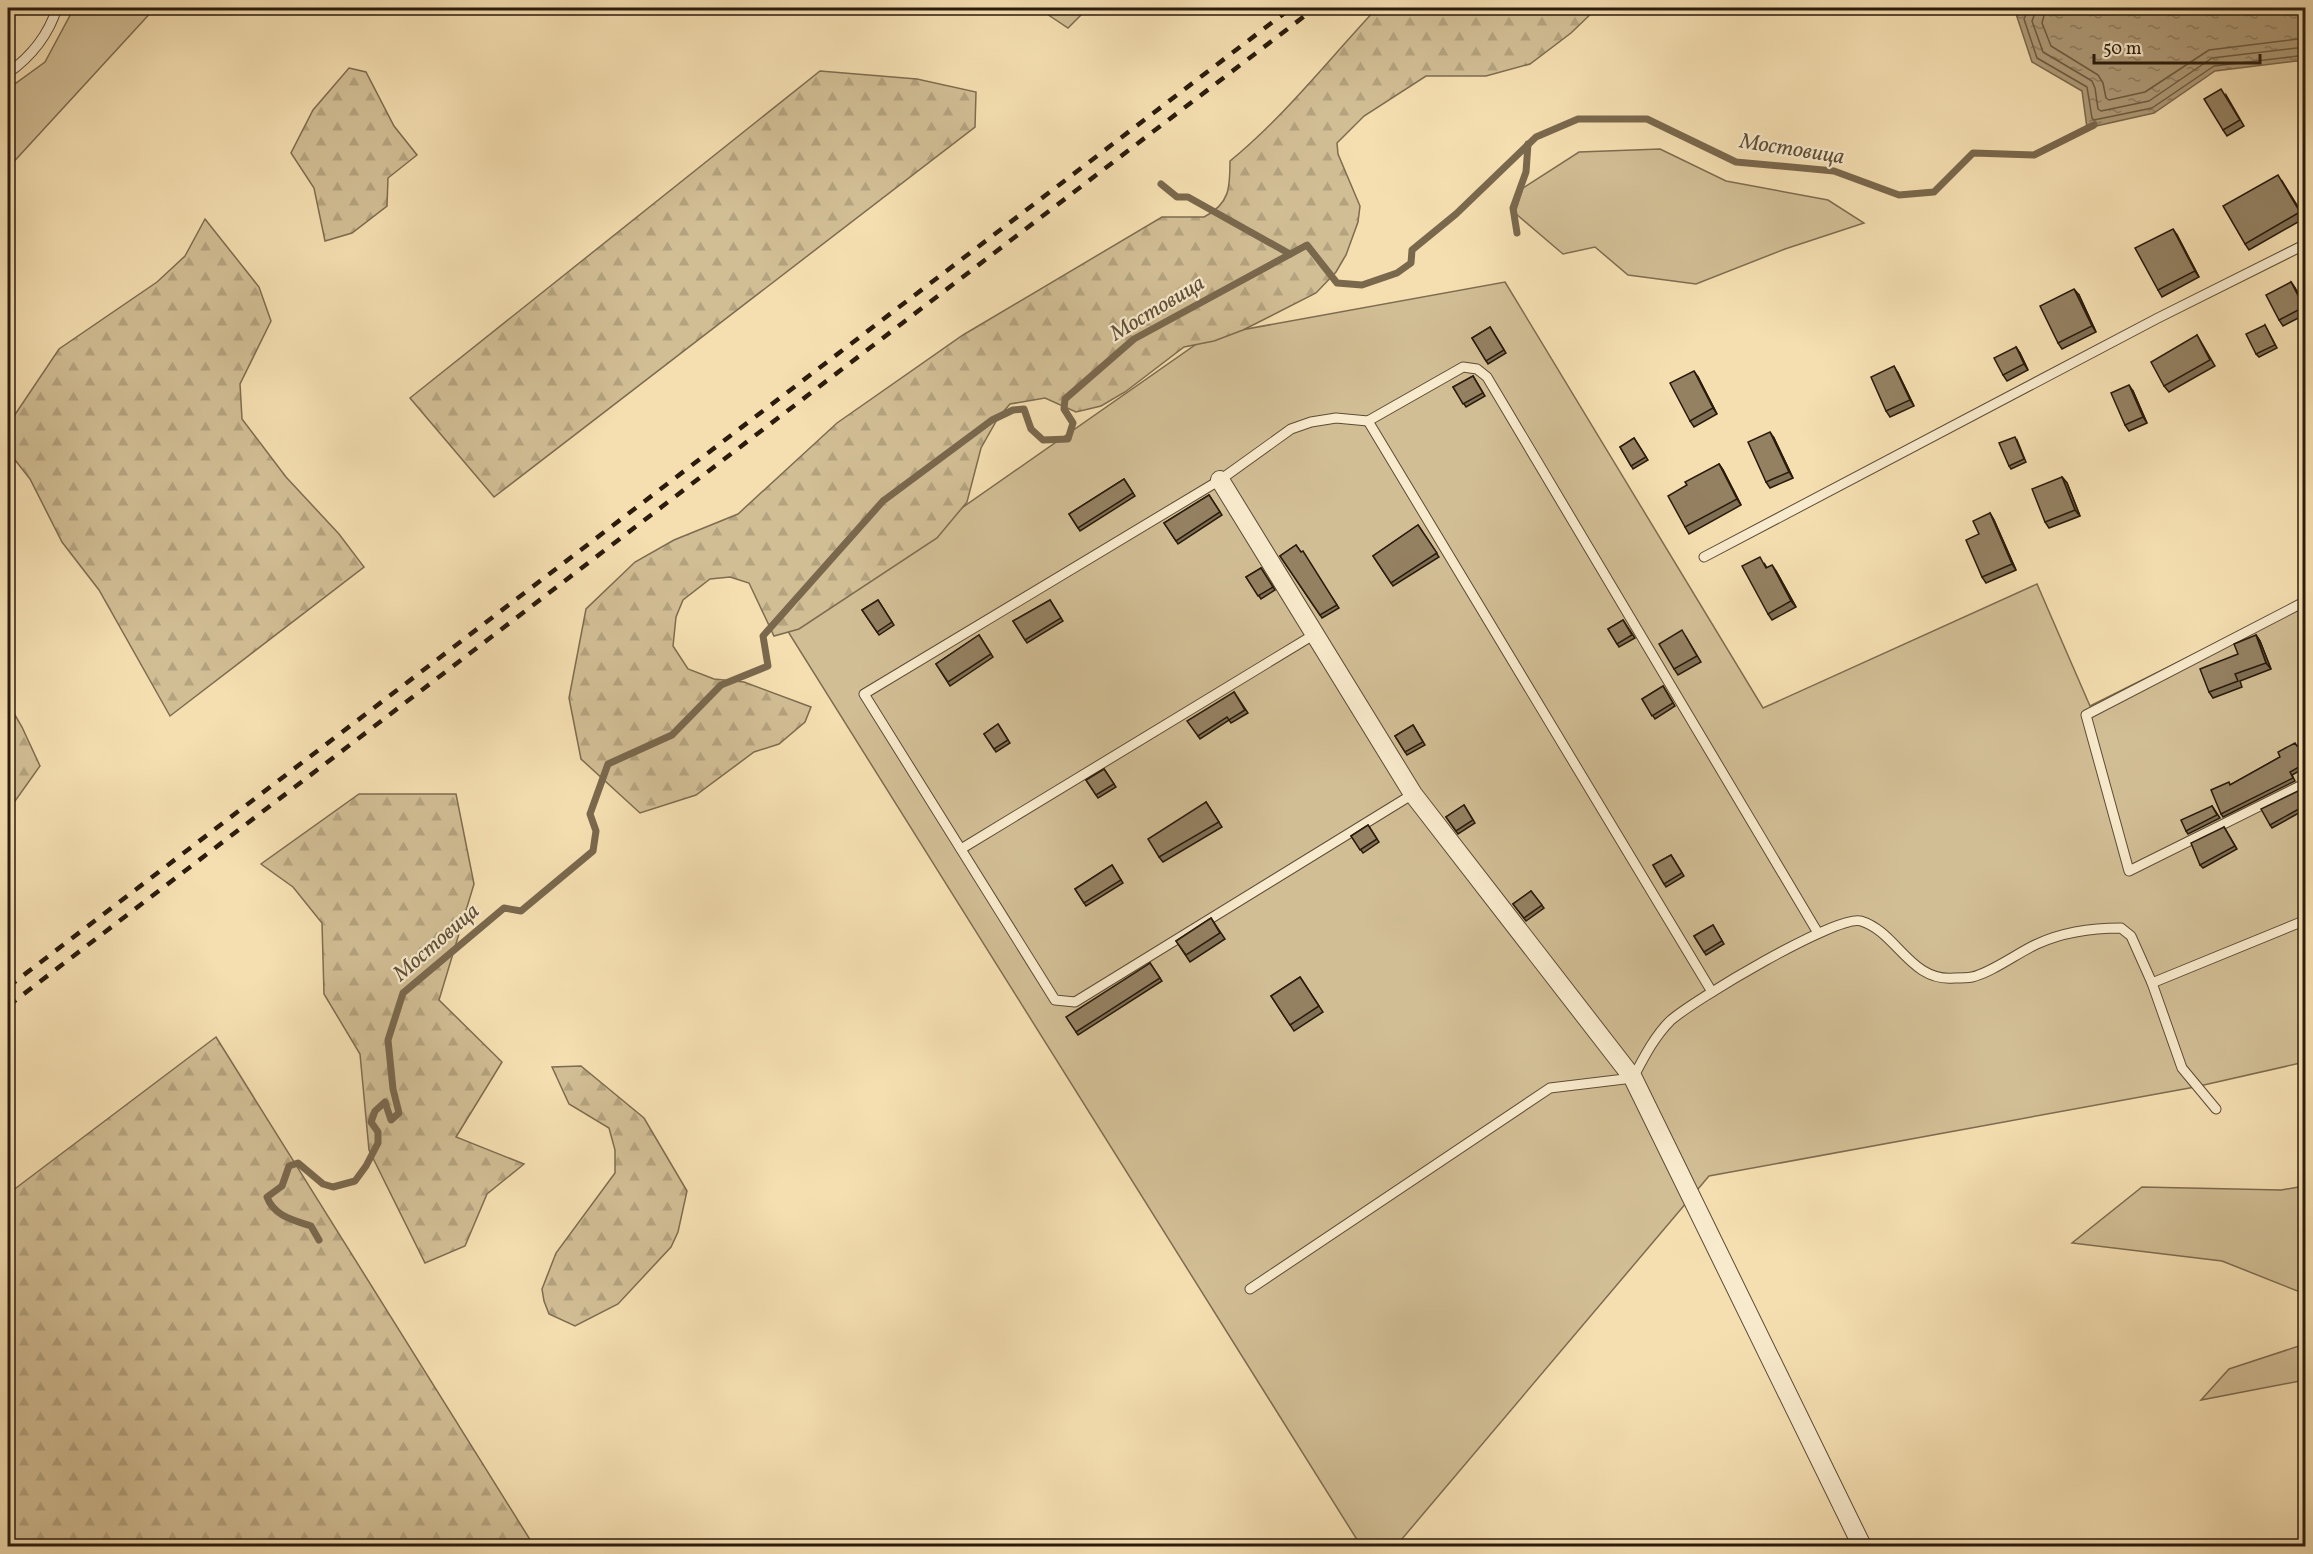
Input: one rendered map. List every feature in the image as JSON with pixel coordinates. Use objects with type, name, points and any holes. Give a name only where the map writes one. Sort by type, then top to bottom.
[{"type":"street","points":[[1220,480],[1413,794],[1633,1078],[1862,1546]]},
{"type":"lane","points":[[8,73],[26,60],[51,27],[57,8]]},
{"type":"lane","points":[[1704,557],[2158,318],[2306,244]]},
{"type":"lane","points":[[1413,794],[1075,1002],[1054,1000],[864,694],[1220,480],[1291,429],[1311,422],[1336,418],[1368,421],[1463,367],[1477,369],[1487,377],[1818,933]]},
{"type":"lane","points":[[1368,421],[1712,992]]},
{"type":"lane","points":[[2306,601],[2086,715],[2129,871],[2306,783]]},
{"type":"lane","points":[[961,849],[1315,634]]},
{"type":"lane","points":[[1250,1289],[1550,1088],[1633,1078],[1647,1051],[1670,1022],[1712,992],[1818,933],[1857,920],[1875,926],[1918,968],[1942,979],[1975,976],[2038,943],[2095,928],[2121,928],[2131,936],[2152,983],[2182,1068],[2216,1109]]},
{"type":"lane","points":[[2152,983],[2306,920]]},
{"type":"green space","points":[[74,8],[155,8],[8,168],[8,89],[45,62]]},
{"type":"green space","points":[[1038,8],[1088,8],[1068,28]]},
{"type":"green space","points":[[1377,8],[1597,8],[1571,33],[1530,64],[1486,76],[1426,76],[1364,116],[1337,143],[1338,154],[1360,206],[1358,222],[1346,255],[1336,272],[1316,293],[1243,330],[1214,341],[1184,347],[1125,392],[1101,406],[1076,412],[1045,398],[1010,404],[998,418],[981,448],[967,502],[937,538],[799,629],[774,636],[749,583],[730,577],[710,579],[683,600],[676,617],[673,646],[688,669],[714,679],[744,682],[811,707],[805,722],[779,744],[754,752],[696,795],[640,813],[581,759],[569,698],[586,609],[635,562],[674,540],[738,514],[837,423],[963,335],[1162,217],[1204,217],[1213,212],[1227,194],[1230,161],[1288,106]]},
{"type":"green space","points":[[349,68],[366,72],[394,126],[417,155],[388,178],[387,206],[352,233],[325,241],[314,188],[291,153],[313,110]]},
{"type":"green space","points":[[820,71],[917,79],[976,92],[975,127],[494,497],[410,398]]},
{"type":"green space","points":[[1660,149],[1726,181],[1828,200],[1864,223],[1785,249],[1696,284],[1628,275],[1595,247],[1563,254],[1515,213],[1523,188],[1579,152]]},
{"type":"green space","points":[[205,219],[259,287],[271,321],[240,384],[242,419],[286,477],[339,534],[364,567],[170,716],[99,590],[62,542],[30,479],[8,451],[8,425],[59,349],[157,282],[185,256]]},
{"type":"green space","points":[[1505,282],[1763,708],[2037,584],[2090,706],[2305,599],[2305,1062],[2195,1087],[1709,1176],[1396,1546],[1361,1546],[787,630],[1208,336]]},
{"type":"green space","points":[[8,703],[40,766],[8,811]]},
{"type":"green space","points":[[359,794],[456,794],[474,884],[439,1000],[502,1062],[456,1137],[524,1164],[487,1194],[465,1246],[425,1263],[369,1150],[360,1054],[324,994],[322,923],[293,887],[261,864]]},
{"type":"green space","points":[[216,1037],[534,1546],[8,1546],[8,1194]]},
{"type":"green space","points":[[581,1066],[644,1118],[687,1191],[678,1232],[671,1247],[618,1304],[575,1326],[549,1314],[542,1289],[556,1253],[615,1173],[615,1150],[609,1128],[569,1104],[552,1067]]},
{"type":"green space","points":[[2305,1186],[2305,1294],[2222,1261],[2072,1243],[2142,1187],[2281,1190]]},
{"type":"green space","points":[[2305,1344],[2305,1380],[2201,1400],[2229,1369]]},
{"type":"water","points":[[2028,8],[2305,8],[2305,60],[2215,71],[2154,113],[2087,128],[2082,91],[2032,62],[2016,14]]},
{"type":"building","points":[[2221,89],[2240,120],[2223,130],[2204,99]]},
{"type":"building","points":[[2278,175],[2300,212],[2245,244],[2223,206]]},
{"type":"building","points":[[2173,229],[2195,271],[2158,290],[2135,248]]},
{"type":"building","points":[[2291,282],[2304,307],[2279,320],[2266,295]]},
{"type":"building","points":[[2074,289],[2092,326],[2058,343],[2040,306]]},
{"type":"building","points":[[2265,325],[2275,345],[2256,354],[2246,334]]},
{"type":"building","points":[[1490,327],[1504,350],[1486,361],[1472,338]]},
{"type":"building","points":[[2197,335],[2210,360],[2164,386],[2151,362]]},
{"type":"building","points":[[2016,347],[2024,364],[2003,375],[1994,358]]},
{"type":"building","points":[[1894,366],[1910,400],[1886,411],[1871,377]]},
{"type":"building","points":[[1694,371],[1713,408],[1690,421],[1670,383]]},
{"type":"building","points":[[1473,376],[1483,393],[1463,404],[1453,387]]},
{"type":"building","points":[[2129,385],[2143,417],[2125,425],[2111,393]]},
{"type":"building","points":[[1770,432],[1789,472],[1766,482],[1748,442]]},
{"type":"building","points":[[2015,437],[2024,459],[2009,466],[1999,443]]},
{"type":"building","points":[[1634,438],[1646,457],[1631,466],[1620,447]]},
{"type":"building","points":[[1719,464],[1737,499],[1685,527],[1668,496],[1687,485],[1685,482]]},
{"type":"building","points":[[2062,477],[2075,510],[2045,522],[2032,489]]},
{"type":"building","points":[[1124,479],[1133,493],[1078,528],[1069,514]]},
{"type":"building","points":[[1209,495],[1220,512],[1176,541],[1164,523]]},
{"type":"building","points":[[1990,513],[2012,564],[1982,577],[1966,540],[1979,534],[1973,521]]},
{"type":"building","points":[[1418,525],[1437,553],[1391,583],[1373,556]]},
{"type":"building","points":[[1296,545],[1301,552],[1303,551],[1337,605],[1320,615],[1280,556]]},
{"type":"building","points":[[1760,557],[1766,568],[1772,565],[1791,601],[1768,614],[1742,566]]},
{"type":"building","points":[[1261,568],[1273,587],[1258,596],[1246,577]]},
{"type":"building","points":[[878,600],[892,622],[877,632],[862,610]]},
{"type":"building","points":[[1050,600],[1061,618],[1025,640],[1013,621]]},
{"type":"building","points":[[1623,620],[1632,635],[1617,644],[1608,629]]},
{"type":"building","points":[[1682,630],[1697,656],[1674,669],[1659,644]]},
{"type":"building","points":[[979,635],[991,654],[948,682],[936,664]]},
{"type":"building","points":[[2256,635],[2266,663],[2235,674],[2238,681],[2209,692],[2200,669],[2238,654],[2234,644]]},
{"type":"building","points":[[1663,686],[1673,703],[1652,716],[1642,699]]},
{"type":"building","points":[[1234,692],[1245,710],[1229,720],[1227,717],[1198,736],[1187,721]]},
{"type":"building","points":[[998,724],[1008,740],[994,749],[984,734]]},
{"type":"building","points":[[1413,725],[1423,742],[1405,752],[1395,736]]},
{"type":"building","points":[[2306,742],[2306,763],[2290,772],[2293,778],[2221,814],[2211,790],[2229,782],[2230,785],[2280,757],[2278,752],[2295,743],[2297,746]]},
{"type":"building","points":[[1104,769],[1114,784],[1096,795],[1086,780]]},
{"type":"building","points":[[2300,790],[2306,800],[2306,805],[2270,825],[2261,809]]},
{"type":"building","points":[[1206,802],[1219,822],[1159,857],[1148,839]]},
{"type":"building","points":[[1464,805],[1473,820],[1456,831],[1446,817]]},
{"type":"building","points":[[2212,806],[2217,815],[2186,831],[2181,820]]},
{"type":"building","points":[[1368,825],[1377,839],[1360,850],[1351,836]]},
{"type":"building","points":[[2224,827],[2235,846],[2200,865],[2191,843]]},
{"type":"building","points":[[1671,855],[1682,873],[1664,884],[1653,865]]},
{"type":"building","points":[[1112,865],[1121,880],[1084,903],[1075,889]]},
{"type":"building","points":[[1531,891],[1542,905],[1524,918],[1513,904]]},
{"type":"building","points":[[1211,918],[1220,933],[1186,955],[1176,941]]},
{"type":"building","points":[[1713,925],[1722,941],[1704,952],[1694,936]]},
{"type":"building","points":[[1150,963],[1160,978],[1076,1032],[1066,1017]]},
{"type":"building","points":[[1300,977],[1319,1006],[1290,1025],[1271,996]]},
{"type":"waterway","name":"Мостовица","points":[[319,1240],[311,1226],[279,1213],[267,1197],[282,1186],[289,1166],[298,1163],[323,1184],[333,1187],[355,1181],[366,1166],[378,1143],[378,1132],[371,1122],[375,1111],[385,1102],[391,1120],[399,1113],[393,1089],[388,1040],[403,993],[504,908],[521,911],[593,851],[596,831],[590,814],[608,764],[672,735],[721,685],[768,666],[763,636],[883,501],[992,420],[1013,410],[1024,409],[1031,429],[1043,440],[1068,439],[1073,423],[1064,409],[1065,399],[1134,339],[1307,245],[1337,283],[1362,285],[1397,273],[1411,263],[1412,250],[1456,214],[1536,137],[1578,119],[1647,119],[1736,162],[1834,171],[1899,195],[1934,192],[1973,153],[2034,155],[2094,125]]},
{"type":"waterway","points":[[1517,233],[1513,208],[1526,172],[1528,144]]},
{"type":"waterway","points":[[1161,184],[1177,197],[1188,197],[1290,254]]},
{"type":"railway","points":[[8,987],[1291,8]]},
{"type":"railway","points":[[8,1006],[1315,8]]}]
